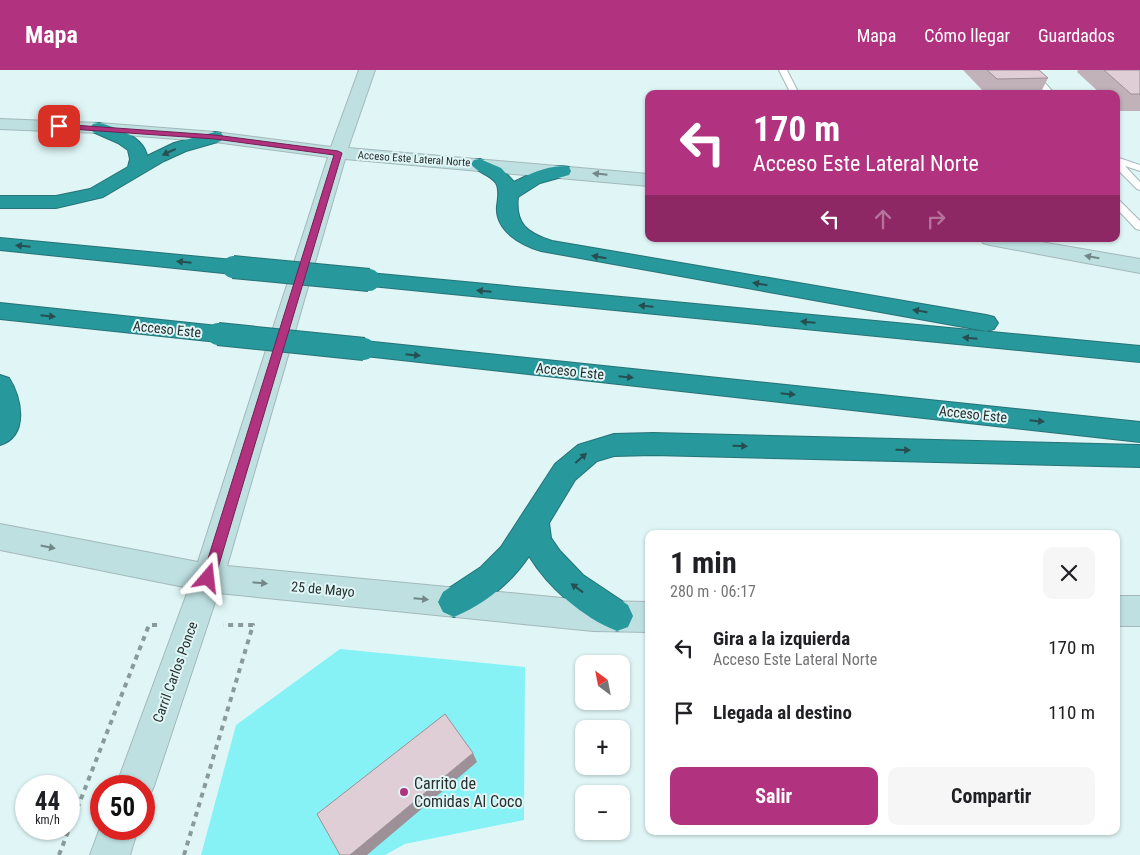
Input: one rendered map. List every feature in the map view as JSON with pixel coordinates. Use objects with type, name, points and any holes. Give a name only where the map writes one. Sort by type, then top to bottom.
[{"type":"highway","points":[[99,128],[124,139],[137,148],[139,159],[136,170]]},
{"type":"highway","points":[[0,202],[56,202],[96,193],[180,147],[215,137]]},
{"type":"highway","points":[[480,164],[501,178],[508,188],[507,211],[512,224],[525,237],[548,247],[1140,353]]},
{"type":"highway","points":[[508,195],[536,177],[562,171]]},
{"type":"highway","points":[[0,244],[1140,353]]},
{"type":"highway","name":"Acceso Este","points":[[0,311],[1140,432]]},
{"type":"highway","points":[[0,384],[6,392],[8,411],[3,432],[0,435]]},
{"type":"highway","points":[[454,602],[492,577],[512,556],[566,472],[588,453],[614,445],[653,444],[1140,456]]},
{"type":"highway","points":[[534,522],[536,541],[548,561],[572,584],[617,616]]},
{"type":"street","name":"Carril Carlos Ponce","points":[[138,775],[208,578],[338,153],[367,70]]},
{"type":"street","name":"Acceso Este Lateral Norte","points":[[0,124],[99,128],[215,137],[338,153],[645,180]]},
{"type":"street","points":[[1007,242],[1140,266]]},
{"type":"street","name":"25 de Mayo","points":[[0,537],[208,578],[593,616],[645,617]]},
{"type":"street","points":[[1120,611],[1140,611]]},
{"type":"street","points":[[110,855],[116,840]]},
{"type":"lane","points":[[782,70],[793,90]]},
{"type":"lane","points":[[1028,70],[1047,90]]},
{"type":"lane","points":[[1120,162],[1140,168]]},
{"type":"lane","points":[[1120,166],[1140,188]]},
{"type":"lane","points":[[1120,206],[1140,226]]},
{"type":"shaded area","points":[[340,649],[525,667],[524,820],[405,844],[385,855],[201,855],[236,725]]},
{"type":"building","points":[[987,70],[1039,70],[1048,78],[997,79]]},
{"type":"building","points":[[1104,70],[1140,70],[1140,94],[1131,94]]},
{"type":"building","name":"Carrito de Comidas Al Coco","points":[[445,714],[473,753],[350,855],[340,855],[317,814]]},
{"type":"place","name":"Carrito de Comidas Al Coco","points":[[404,792]]},
{"type":"route","points":[[59,126],[215,137],[338,153],[208,578]]}]
